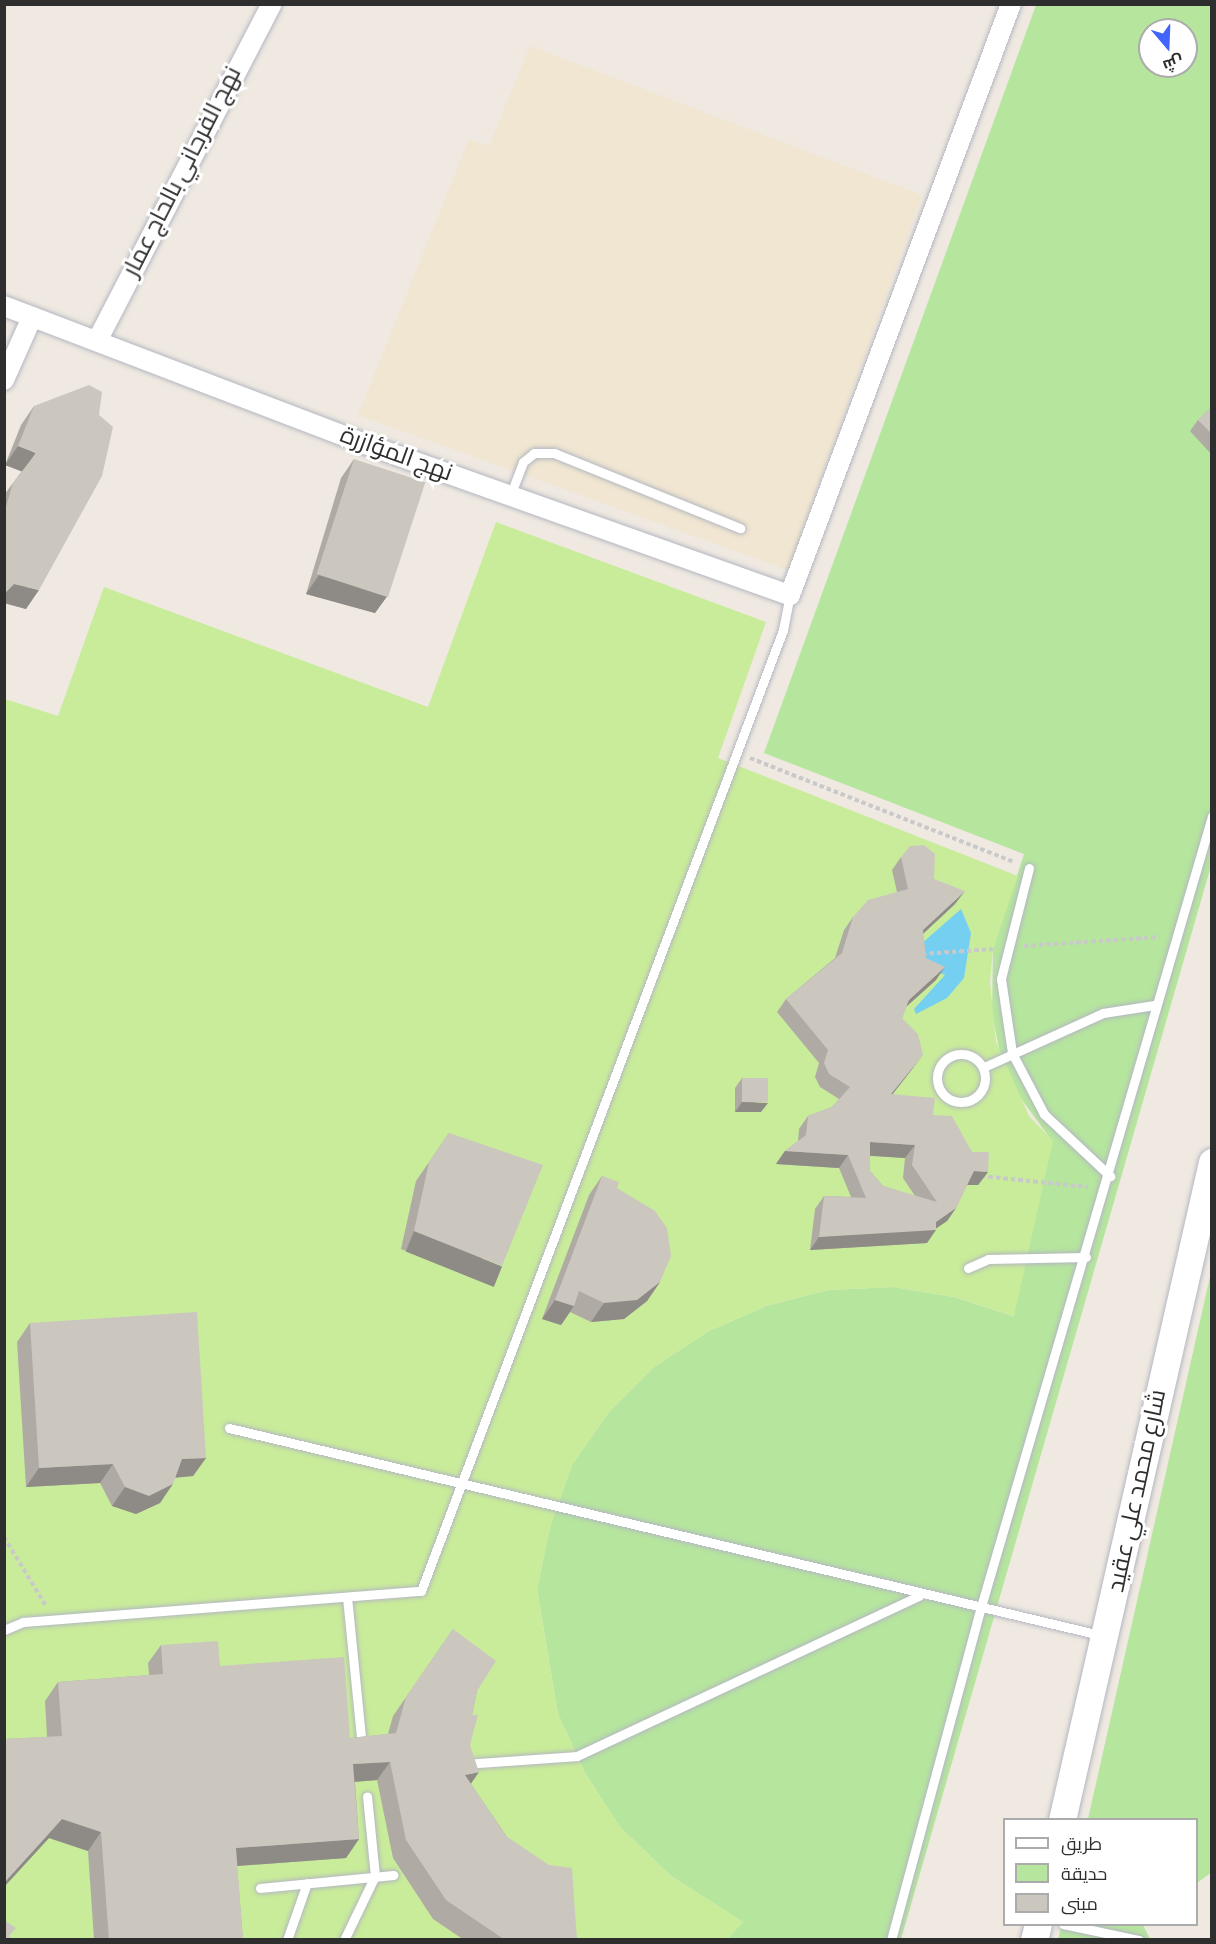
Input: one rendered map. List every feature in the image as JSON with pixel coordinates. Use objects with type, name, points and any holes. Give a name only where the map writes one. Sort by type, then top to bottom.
[{"type":"street","name":"نهج الفرجاني بالحاج عمار","points":[[97,341],[272,4]]},
{"type":"street","points":[[790,595],[1011,4]]},
{"type":"street","name":"نهج المؤازرة","points":[[4,306],[510,496],[790,595]]},
{"type":"street","points":[[4,380],[32,317]]},
{"type":"street","name":"شارع محمد علي عقيد","points":[[1062,1818],[1106,1636],[1212,1162]]},
{"type":"lane","points":[[510,496],[523,462],[534,453],[555,453],[740,528]]},
{"type":"lane","points":[[4,1630],[55,1620],[421,1591],[459,1484],[783,630],[790,595]]},
{"type":"lane","points":[[891,1940],[980,1611],[1110,1176],[1154,1005],[1212,816]]},
{"type":"lane","points":[[1029,868],[1006,948],[1002,1012],[1012,1053],[1044,1114],[1110,1176]]},
{"type":"lane","points":[[984,1067],[1103,1013],[1154,1005]]},
{"type":"lane","points":[[970,1054],[984,1067],[985,1086],[972,1100],[953,1101],[939,1088],[938,1069],[951,1056],[970,1054]]},
{"type":"lane","points":[[968,1268],[988,1259],[1086,1257]]},
{"type":"lane","points":[[229,1428],[980,1611],[1106,1636]]},
{"type":"lane","points":[[464,1764],[578,1756],[919,1596]]},
{"type":"lane","points":[[347,1597],[361,1737]]},
{"type":"lane","points":[[344,1940],[375,1876],[367,1796]]},
{"type":"lane","points":[[260,1888],[393,1875]]},
{"type":"lane","points":[[287,1940],[308,1883]]},
{"type":"lane","points":[[1072,1926],[1139,1940]]},
{"type":"path","points":[[737,753],[1029,868]]},
{"type":"path","points":[[915,954],[1176,936]]},
{"type":"path","points":[[979,1176],[1106,1188]]},
{"type":"path","points":[[4,1537],[55,1620]]},
{"type":"shaded area","points":[[530,46],[922,195],[788,570],[358,415],[469,139],[489,146]]},
{"type":"green space","points":[[1036,5],[1211,5],[1211,866],[901,1939],[727,1939],[743,1922],[671,1876],[620,1827],[585,1773],[558,1714],[537,1589],[550,1527],[572,1465],[609,1412],[654,1367],[709,1331],[766,1306],[828,1290],[894,1287],[954,1297],[1013,1316],[1052,1141],[1014,1089],[1001,1059],[992,1013],[993,949],[1024,854],[764,753]]},
{"type":"green space","points":[[496,522],[766,622],[718,758],[1018,876],[993,949],[990,982],[996,1042],[1029,1116],[1053,1141],[1014,1316],[954,1297],[894,1287],[828,1290],[766,1306],[709,1331],[654,1367],[609,1412],[572,1465],[550,1527],[537,1589],[558,1714],[585,1773],[620,1827],[671,1876],[743,1922],[727,1940],[5,1940],[5,699],[58,716],[104,587],[428,707]]},
{"type":"green space","points":[[1211,1272],[1212,1872],[1198,1882],[1198,1818],[1088,1818]]},
{"type":"green space","points":[[1062,1926],[1144,1926],[1150,1939],[1058,1940]]},
{"type":"water","points":[[961,909],[971,933],[964,978],[947,998],[916,1014],[914,1009],[945,975],[922,967],[921,944]]},
{"type":"building","points":[[89,385],[102,392],[99,415],[113,427],[102,476],[39,590],[14,584],[4,594],[4,514],[13,483],[36,453],[18,446],[34,406]]},
{"type":"building","points":[[1212,407],[1212,434],[1198,420]]},
{"type":"building","points":[[354,459],[425,482],[388,597],[317,574]]},
{"type":"building","points":[[924,845],[935,854],[934,879],[965,891],[923,930],[926,958],[945,967],[909,1000],[902,1018],[918,1034],[923,1055],[891,1094],[935,1098],[933,1115],[952,1116],[972,1152],[989,1152],[988,1172],[974,1171],[956,1208],[936,1222],[936,1230],[819,1237],[824,1196],[866,1198],[848,1155],[785,1151],[806,1135],[808,1116],[832,1107],[850,1087],[829,1074],[824,1063],[828,1050],[786,999],[842,953],[853,917],[868,900],[908,889],[901,857],[910,846]],"holes":[[[870,1142],[915,1145],[912,1165],[937,1202],[883,1186],[870,1171]]]},
{"type":"building","points":[[742,1078],[768,1078],[768,1102],[742,1102]]},
{"type":"building","points":[[449,1133],[543,1165],[502,1266],[414,1231],[429,1162]]},
{"type":"building","points":[[602,1176],[619,1182],[617,1188],[655,1211],[667,1228],[671,1256],[660,1282],[637,1300],[604,1303],[579,1291],[574,1306],[555,1300]]},
{"type":"building","points":[[197,1312],[206,1458],[182,1459],[173,1484],[149,1496],[125,1487],[113,1464],[39,1468],[30,1323]]},
{"type":"building","points":[[453,1629],[496,1661],[477,1691],[472,1715],[478,1715],[470,1745],[479,1772],[465,1775],[506,1836],[549,1865],[572,1868],[577,1940],[505,1940],[446,1900],[406,1840],[390,1762],[353,1764],[359,1839],[236,1848],[243,1940],[109,1940],[101,1832],[62,1819],[4,1883],[4,1739],[62,1736],[58,1682],[163,1674],[161,1645],[218,1641],[220,1666],[344,1657],[350,1738],[396,1733],[406,1697]]},
{"type":"building","points":[[4,1920],[16,1928],[9,1936],[14,1940],[4,1940]]}]
